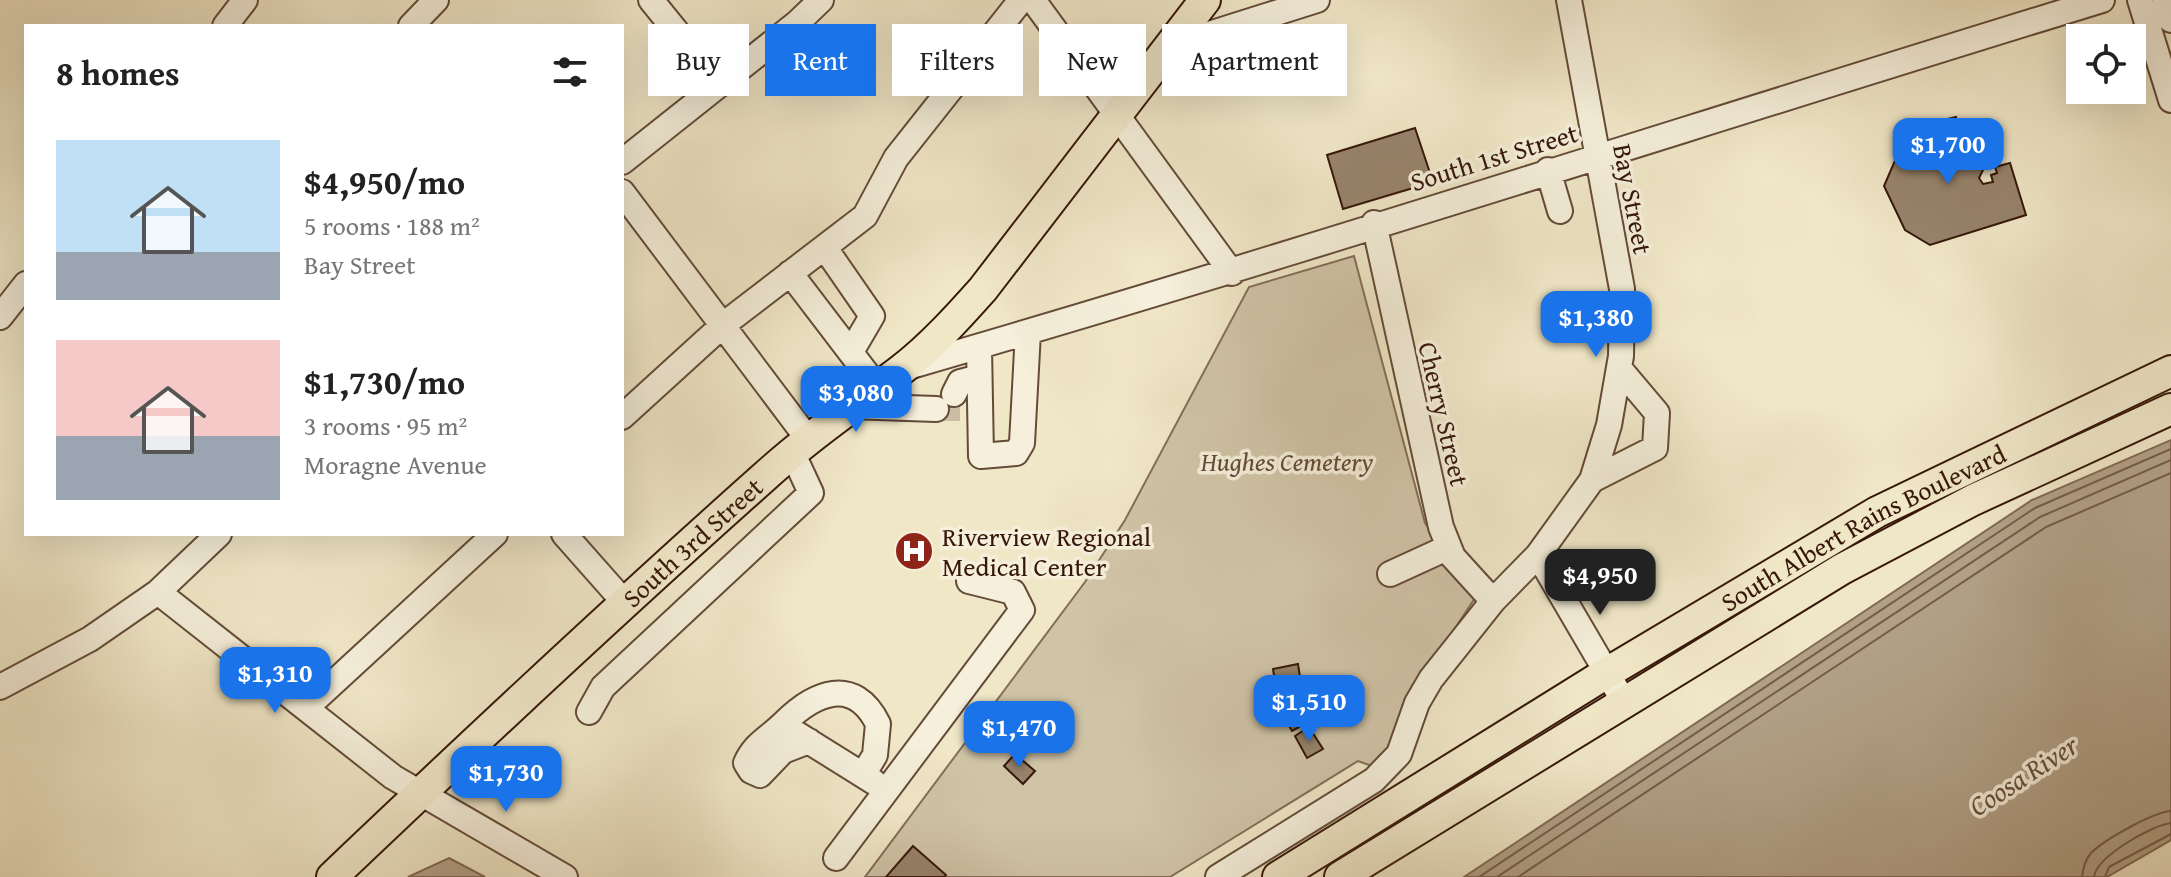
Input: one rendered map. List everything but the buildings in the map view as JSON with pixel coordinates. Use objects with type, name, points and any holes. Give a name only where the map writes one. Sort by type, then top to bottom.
[{"type":"main road","name":"South 3rd Street","points":[[1186,24],[1205,0]]},
{"type":"main road","name":"South 3rd Street","points":[[332,877],[625,603],[800,446],[849,406],[903,369],[983,289],[1162,55]]},
{"type":"main road","points":[[2138,386],[2171,360]]},
{"type":"main road","name":"South Albert Rains Boulevard","points":[[1278,877],[1605,674],[1877,512],[2171,371]]},
{"type":"main road","name":"South Albert Rains Boulevard","points":[[1340,877],[1842,569],[1916,528],[2171,409]]},
{"type":"street","points":[[227,24],[245,0]]},
{"type":"street","points":[[413,24],[436,0]]},
{"type":"street","points":[[651,0],[670,24]]},
{"type":"street","points":[[749,61],[821,0]]},
{"type":"street","points":[[624,415],[723,325],[865,216],[896,158],[1021,0]]},
{"type":"street","points":[[1033,0],[1232,273]]},
{"type":"street","points":[[1241,24],[1317,0]]},
{"type":"street","name":"Bay Street","points":[[1218,877],[1374,780],[1392,765],[1431,679],[1493,601],[1538,555],[1592,480],[1609,425],[1619,368],[1622,289],[1569,0]]},
{"type":"street","name":"South 1st Street","points":[[903,369],[1232,273],[1374,223],[2102,0]]},
{"type":"street","points":[[2140,0],[2171,100]]},
{"type":"street","points":[[2165,0],[2171,20]]},
{"type":"street","points":[[624,160],[704,96]]},
{"type":"street","points":[[1548,170],[1560,211]]},
{"type":"street","points":[[589,712],[603,687],[811,493],[800,446],[723,325],[624,195]]},
{"type":"street","name":"Cherry Street","points":[[1374,223],[1441,527],[1453,557],[1493,601]]},
{"type":"street","points":[[825,248],[872,316],[851,352]]},
{"type":"street","points":[[790,273],[877,387]]},
{"type":"street","points":[[0,317],[24,287]]},
{"type":"street","points":[[960,405],[981,456],[1016,453],[1022,443],[1028,332]]},
{"type":"street","points":[[960,405],[979,377],[979,347]]},
{"type":"street","points":[[1592,480],[1655,448],[1657,413],[1619,368]]},
{"type":"street","points":[[849,406],[960,405]]},
{"type":"street","points":[[0,687],[90,639],[158,592],[217,536]]},
{"type":"street","points":[[306,708],[493,536]]},
{"type":"street","points":[[566,536],[625,603]]},
{"type":"street","points":[[1390,574],[1449,547]]},
{"type":"street","points":[[1538,555],[1624,702]]},
{"type":"street","points":[[836,858],[1022,610],[1013,592],[969,581]]},
{"type":"street","points":[[158,592],[393,777],[422,791],[565,877]]},
{"type":"street","points":[[809,741],[783,751],[760,775],[751,771],[746,763],[753,749],[804,703],[820,696],[844,693],[864,704],[878,724],[875,755],[863,775]]},
{"type":"street","points":[[782,725],[887,790]]},
{"type":"green space","name":"Hughes Cemetery","points":[[1354,256],[1425,523],[1477,595],[1414,690],[1401,733],[1372,766],[1358,761],[1170,877],[865,877],[1085,582],[1125,520],[1249,287]]},
{"type":"water","name":"Coosa River","points":[[2171,440],[2171,840],[2107,877],[1464,877],[2032,500]]},
{"type":"water","points":[[449,858],[485,877],[408,877]]},
{"type":"tunnel","points":[[936,409],[970,409]]},
{"type":"place","name":"Riverview Regional Medical Center","points":[[914,551]]}]
